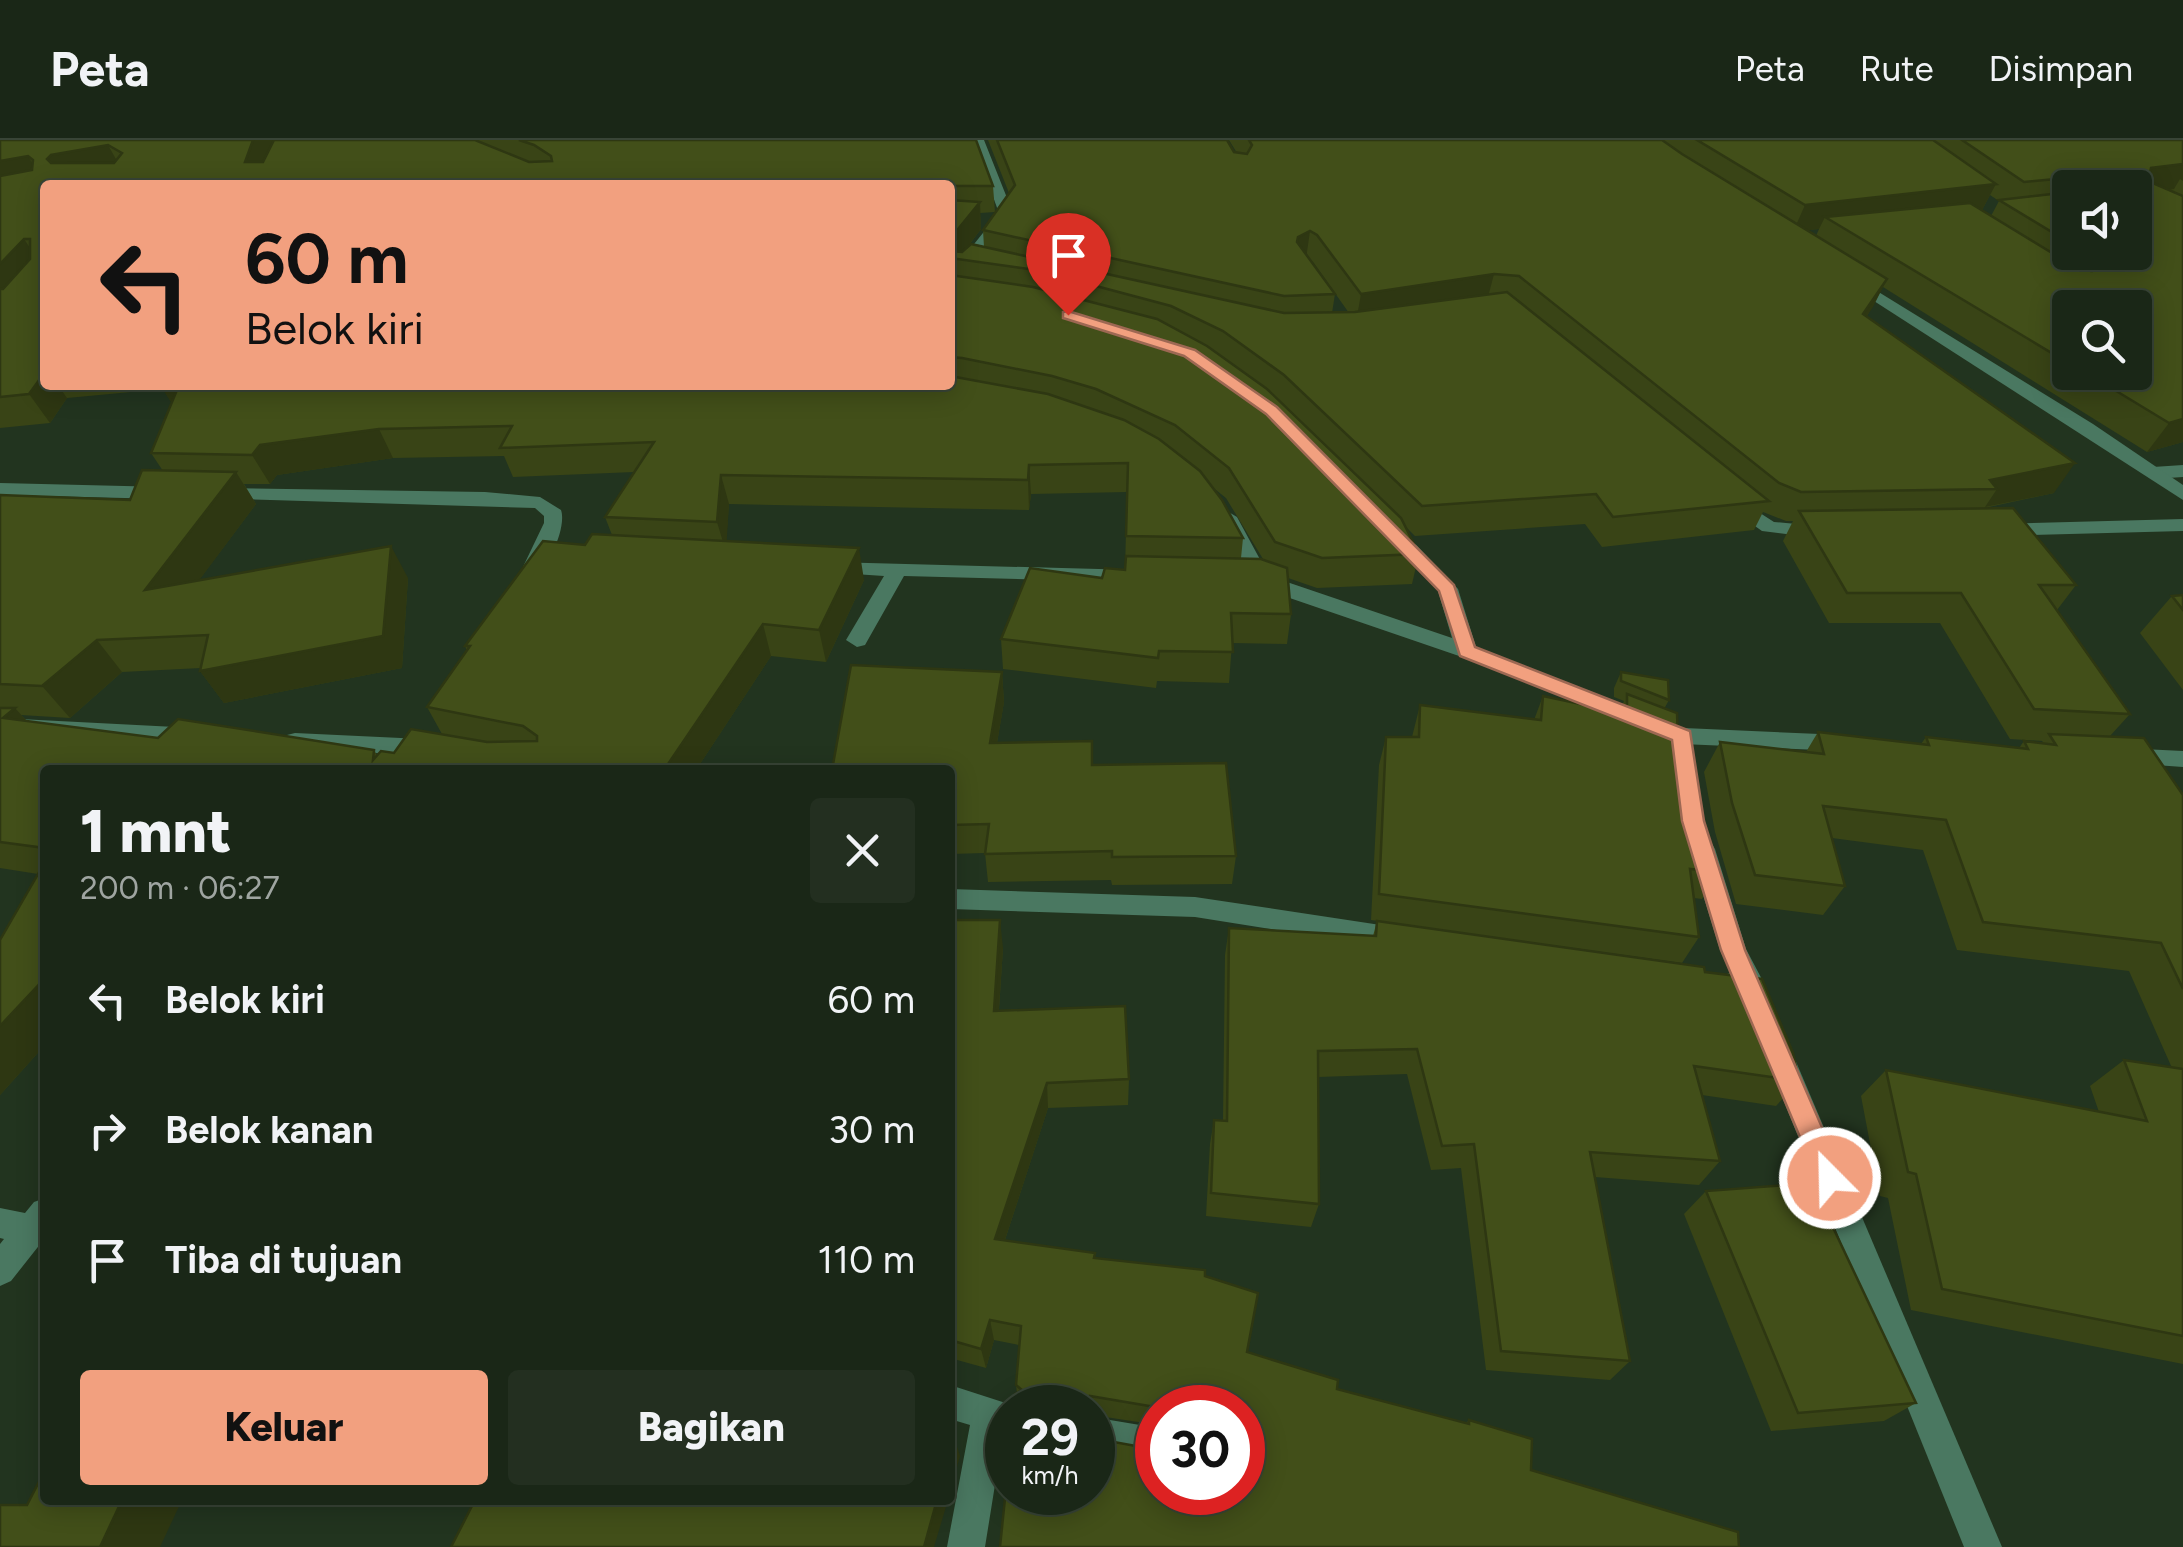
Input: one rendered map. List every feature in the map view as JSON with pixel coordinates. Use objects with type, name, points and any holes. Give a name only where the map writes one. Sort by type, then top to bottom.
[{"type":"street","points":[[955,279],[1006,213],[978,140]]},
{"type":"street","points":[[985,220],[1003,220]]},
{"type":"street","points":[[968,265],[990,267]]},
{"type":"street","points":[[1836,270],[2183,494]]},
{"type":"street","points":[[2153,473],[2183,471]]},
{"type":"street","points":[[1712,484],[1769,528],[1783,532],[1832,532]]},
{"type":"street","points":[[0,490],[540,503],[554,514],[551,554],[522,585]]},
{"type":"street","points":[[1213,502],[1226,516],[1250,579],[1467,651],[1682,736],[1875,745]]},
{"type":"street","points":[[1381,522],[1424,560],[1448,589],[1467,651]]},
{"type":"street","points":[[1984,530],[2183,525]]},
{"type":"street","points":[[807,567],[1164,577]]},
{"type":"street","points":[[857,640],[897,571]]},
{"type":"street","points":[[0,726],[211,736]]},
{"type":"street","points":[[1682,736],[1687,770]]},
{"type":"street","points":[[268,740],[431,743],[412,765]]},
{"type":"street","points":[[2144,785],[2116,756],[2183,759]]},
{"type":"street","points":[[1693,821],[1733,950],[1752,987],[1983,1547]]},
{"type":"street","points":[[955,898],[1195,907],[1437,945]]},
{"type":"street","points":[[1696,980],[1752,987]]},
{"type":"street","points":[[0,1270],[25,1222]]},
{"type":"street","points":[[955,1404],[985,1413]]},
{"type":"street","points":[[966,1547],[985,1470]]},
{"type":"building","points":[[0,140],[253,140],[245,162],[263,162],[274,140],[475,140],[529,162],[552,161],[551,156],[534,145],[519,140],[976,140],[993,186],[955,186],[955,180],[40,180],[40,379],[29,394],[0,397],[0,289],[30,259],[30,239],[24,239],[0,264],[0,176],[32,170],[33,160],[28,156],[0,161]],"holes":[[[108,145],[122,153],[114,163],[51,163],[47,159],[51,155]]]},
{"type":"building","points":[[997,140],[1227,140],[1234,152],[1247,154],[1252,145],[1249,140],[1662,140],[1887,279],[1863,314],[2075,463],[1990,480],[1997,489],[1801,492],[1779,483],[1519,276],[1494,274],[1361,294],[1310,231],[1298,237],[1297,242],[1335,294],[1284,296],[983,230],[1015,185]]},
{"type":"building","points":[[1697,140],[1933,140],[1996,184],[1805,205]]},
{"type":"building","points":[[1962,140],[2183,140],[2183,164],[2151,170],[2052,170],[2052,179],[2024,182]]},
{"type":"building","points":[[2152,183],[2183,196],[2183,419],[2169,423],[2115,390],[2152,390],[2152,290],[2052,290],[2052,353],[1825,217],[1970,203],[2052,253],[2052,270],[2152,270]]},
{"type":"building","points":[[2052,194],[2052,232],[1999,200]]},
{"type":"building","points":[[955,200],[980,202],[955,233]]},
{"type":"building","points":[[971,244],[1284,313],[1355,312],[1507,292],[1769,501],[1613,517],[1596,494],[1422,506],[1284,375],[1223,331],[1171,306],[1036,270],[955,259],[955,251],[962,252]]},
{"type":"building","points":[[955,276],[1033,287],[1157,319],[1207,346],[1267,389],[1401,518],[1419,554],[1322,558],[1275,542],[1229,468],[1175,425],[1096,389],[955,357]]},
{"type":"building","points":[[955,377],[1048,394],[1124,420],[1159,439],[1200,471],[1243,538],[1126,536],[1128,463],[1029,465],[1028,480],[721,475],[717,522],[605,517],[654,442],[500,448],[512,426],[379,429],[260,445],[252,455],[151,453],[177,390],[955,390]]},
{"type":"building","points":[[142,470],[236,472],[145,590],[391,546],[383,636],[200,671],[208,635],[97,640],[42,686],[0,684],[0,495],[130,500]]},
{"type":"building","points":[[2013,508],[2076,585],[2039,585],[2130,714],[2034,709],[1961,593],[1847,593],[1799,511]]},
{"type":"building","points":[[592,534],[859,548],[819,630],[763,624],[667,765],[40,765],[40,847],[0,842],[0,708],[15,708],[3,718],[158,738],[178,719],[374,750],[373,760],[381,751],[394,753],[411,729],[487,742],[537,741],[537,736],[523,726],[427,707],[470,646],[465,646],[543,541],[585,545]]},
{"type":"building","points":[[1126,556],[1261,559],[1287,568],[1291,614],[1231,613],[1233,652],[1159,651],[1158,658],[1001,639],[1030,568],[1102,578],[1105,568],[1125,570]]},
{"type":"building","points":[[2183,595],[2183,610],[2172,596]]},
{"type":"building","points":[[851,665],[1002,672],[990,743],[1092,741],[1092,765],[1226,763],[1236,856],[1112,857],[1112,851],[985,854],[989,824],[955,825],[955,765],[833,765]]},
{"type":"building","points":[[1621,672],[1668,680],[1669,700],[1621,681]]},
{"type":"building","points":[[1627,694],[1677,713],[1678,739],[1687,740],[1706,837],[1719,872],[1690,869],[1699,937],[1379,894],[1386,737],[1419,737],[1420,705],[1541,720],[1543,696],[1627,714]]},
{"type":"building","points":[[1818,732],[1929,745],[1926,737],[2028,749],[2024,741],[2056,745],[2049,734],[2144,738],[2183,795],[2183,989],[2161,943],[1983,922],[1946,820],[1823,806],[1845,886],[1755,875],[1732,803],[1720,742],[1824,754]]},
{"type":"building","points":[[40,871],[40,983],[0,1026],[0,940]]},
{"type":"building","points":[[955,920],[1000,920],[994,1011],[1125,1006],[1129,1079],[1047,1083],[995,1239],[1095,1253],[1094,1258],[1205,1270],[1205,1276],[1258,1293],[1247,1352],[1338,1380],[1337,1389],[1532,1439],[1531,1470],[1738,1532],[1739,1547],[1000,1547],[1003,1515],[1115,1515],[1115,1442],[1135,1446],[1135,1515],[1265,1515],[1265,1385],[1135,1385],[1135,1404],[1115,1400],[1115,1385],[1016,1385],[1021,1326],[990,1320],[981,1349],[955,1341]]},
{"type":"building","points":[[1377,921],[1704,967],[1705,972],[1762,979],[1793,1053],[1799,1081],[1694,1066],[1720,1161],[1590,1152],[1630,1361],[1501,1351],[1474,1144],[1442,1146],[1417,1049],[1318,1051],[1319,1204],[1211,1193],[1214,1120],[1227,1121],[1229,928],[1376,936]]},
{"type":"building","points":[[2124,1060],[2183,1069],[2183,1336],[1942,1289],[1916,1174],[1908,1172],[1886,1070],[2147,1121]]},
{"type":"building","points":[[1812,1183],[1916,1403],[1798,1413],[1706,1191]]},
{"type":"building","points":[[40,1480],[40,1505],[120,1505],[100,1547],[0,1547],[0,1505],[27,1505]]},
{"type":"building","points":[[472,1505],[936,1505],[924,1547],[451,1547]]},
{"type":"route","points":[[1068,315],[1190,353],[1272,411],[1424,560],[1448,589],[1467,651],[1682,736],[1693,821],[1733,950],[1830,1178]]}]
